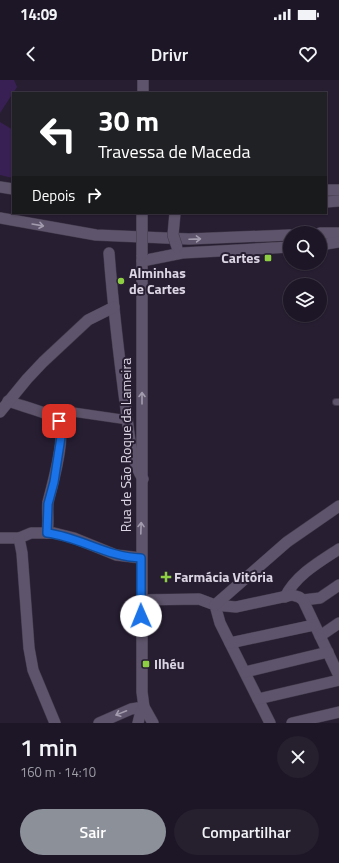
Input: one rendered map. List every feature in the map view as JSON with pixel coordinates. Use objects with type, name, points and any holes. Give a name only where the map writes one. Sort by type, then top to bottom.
[{"type":"street","points":[[142,80],[143,92]]},
{"type":"street","points":[[0,187],[12,189]]},
{"type":"street","points":[[327,190],[339,190]]},
{"type":"street","points":[[327,202],[339,201]]},
{"type":"street","name":"Rua de São Roque da Lameira","points":[[142,214],[143,480],[140,600],[142,692],[144,707],[153,723]]},
{"type":"street","points":[[175,214],[173,235],[180,250]]},
{"type":"street","points":[[0,218],[96,235],[188,239],[283,235]]},
{"type":"street","points":[[327,234],[339,233]]},
{"type":"street","points":[[327,244],[339,242]]},
{"type":"street","points":[[142,258],[180,250],[283,247]]},
{"type":"street","points":[[109,253],[128,420],[136,469],[143,480]]},
{"type":"street","points":[[0,412],[43,362],[88,320],[114,307]]},
{"type":"street","points":[[8,401],[57,420]]},
{"type":"street","points":[[57,420],[64,413],[73,412],[128,420]]},
{"type":"street","points":[[47,533],[48,504],[54,482],[61,437],[57,420]]},
{"type":"street","points":[[215,605],[287,542],[339,506]]},
{"type":"street","points":[[0,538],[19,538],[31,532],[47,533],[74,538],[116,555],[141,558]]},
{"type":"street","points":[[19,538],[22,553],[29,648],[33,670],[55,723]]},
{"type":"street","points":[[285,597],[291,585],[317,563],[339,549]]},
{"type":"street","points":[[303,600],[320,598],[339,585]]},
{"type":"street","points":[[140,600],[199,599],[215,605],[236,607],[292,595],[299,596],[303,600],[314,625],[338,669]]},
{"type":"street","points":[[215,605],[220,623],[270,723]]},
{"type":"street","points":[[320,636],[339,623]]},
{"type":"street","points":[[230,643],[314,625]]},
{"type":"street","points":[[245,672],[328,652]]},
{"type":"street","points":[[258,699],[339,680]]},
{"type":"street","points":[[99,723],[131,709],[144,707]]},
{"type":"street","points":[[138,723],[144,707]]},
{"type":"street","points":[[292,723],[339,712]]},
{"type":"shaded area","points":[[0,80],[14,80],[17,87],[14,92],[12,92],[12,95],[0,113]]},
{"type":"shaded area","points":[[0,122],[12,129],[12,178],[0,175]]},
{"type":"place","name":"Cartes","points":[[268,258]]},
{"type":"place","name":"Alminhas de Cartes","points":[[121,281]]},
{"type":"place","name":"Farmácia Vitória","points":[[166,577]]},
{"type":"place","name":"Ilhéu","points":[[146,664]]},
{"type":"route","points":[[59,421],[61,437],[54,482],[48,504],[47,533],[74,538],[127,558],[141,558],[141,616]]}]
